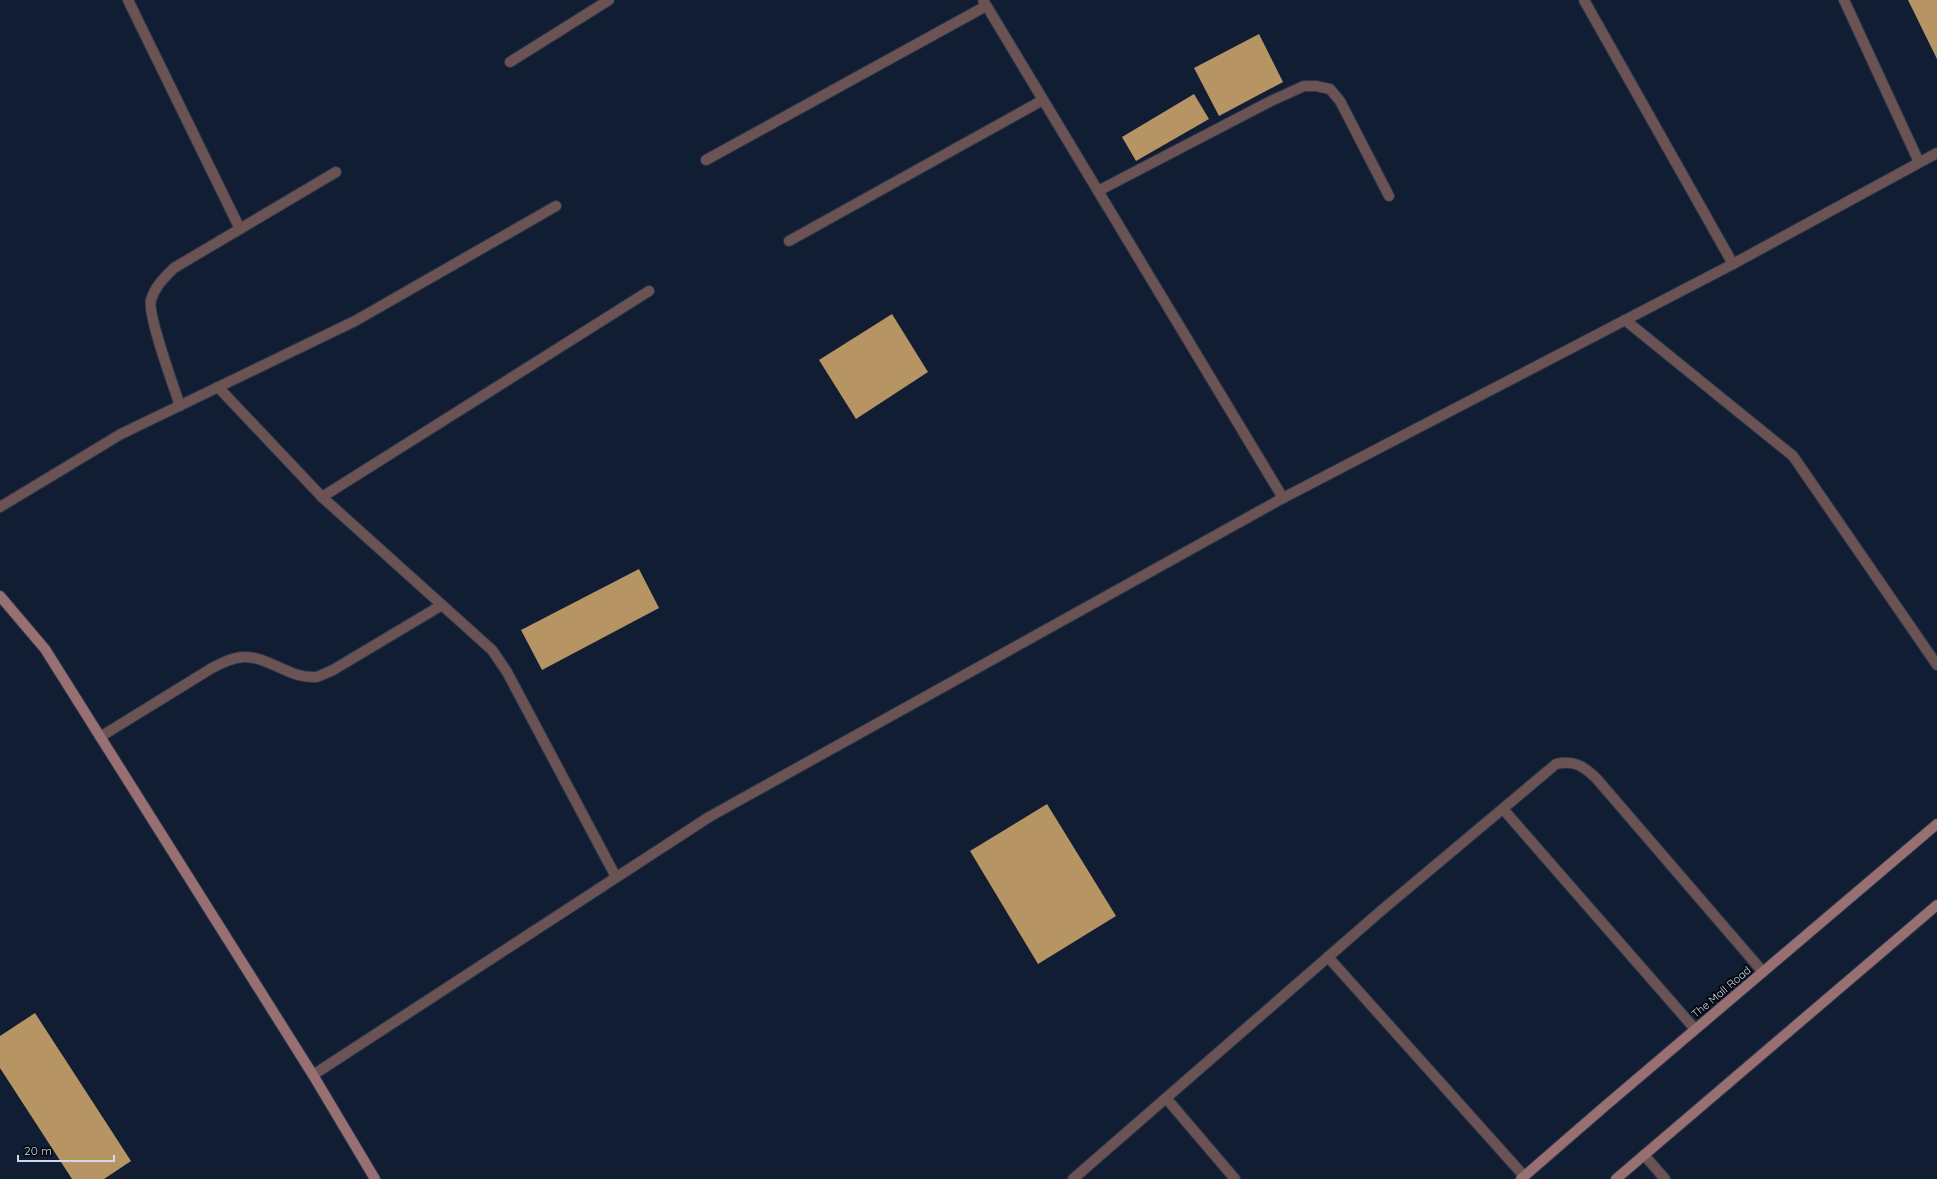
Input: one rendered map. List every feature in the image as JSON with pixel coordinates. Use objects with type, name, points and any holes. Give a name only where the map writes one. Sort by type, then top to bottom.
[{"type":"main road","points":[[0,596],[45,649],[313,1075],[375,1179]]},
{"type":"main road","name":"The Mall Road","points":[[1523,1178],[1695,1029],[1937,824]]},
{"type":"main road","points":[[1616,1179],[1937,905]]},
{"type":"street","points":[[128,0],[240,229]]},
{"type":"street","points":[[510,62],[609,0]]},
{"type":"street","points":[[1584,0],[1733,264]]},
{"type":"street","points":[[1844,0],[1919,162]]},
{"type":"street","points":[[706,160],[984,3],[1283,498]]},
{"type":"street","points":[[1098,191],[1271,101],[1304,86],[1316,86],[1330,89],[1340,101],[1389,196]]},
{"type":"street","points":[[789,240],[1043,100]]},
{"type":"street","points":[[313,1075],[709,817],[1283,498],[1733,264],[1937,153]]},
{"type":"street","points":[[180,406],[153,321],[150,302],[156,287],[174,268],[336,172]]},
{"type":"street","points":[[0,507],[121,434],[354,321],[556,206]]},
{"type":"street","points":[[322,497],[649,291]]},
{"type":"street","points":[[1625,320],[1793,456],[1937,665]]},
{"type":"street","points":[[218,387],[322,497],[492,650],[507,672],[616,877]]},
{"type":"street","points":[[100,737],[212,668],[230,660],[244,657],[259,660],[301,676],[316,677],[333,670],[442,605]]},
{"type":"street","points":[[1073,1179],[1328,957],[1556,764],[1570,762],[1583,766],[1596,778],[1764,972]]},
{"type":"street","points":[[1504,809],[1695,1029]]},
{"type":"street","points":[[1328,957],[1523,1178]]},
{"type":"street","points":[[1166,1098],[1235,1179]]},
{"type":"street","points":[[1644,1155],[1665,1179]]},
{"type":"building","points":[[1908,0],[1937,0],[1937,59]]},
{"type":"building","points":[[1259,34],[1283,82],[1219,116],[1194,68]]},
{"type":"building","points":[[1194,94],[1209,119],[1136,161],[1122,137]]},
{"type":"building","points":[[892,314],[928,372],[856,419],[819,360]]},
{"type":"building","points":[[639,569],[659,608],[542,670],[521,630]]},
{"type":"building","points":[[1047,804],[1116,916],[1038,964],[970,851]]},
{"type":"building","points":[[35,1013],[131,1161],[104,1179],[72,1179],[0,1068],[0,1036]]}]
